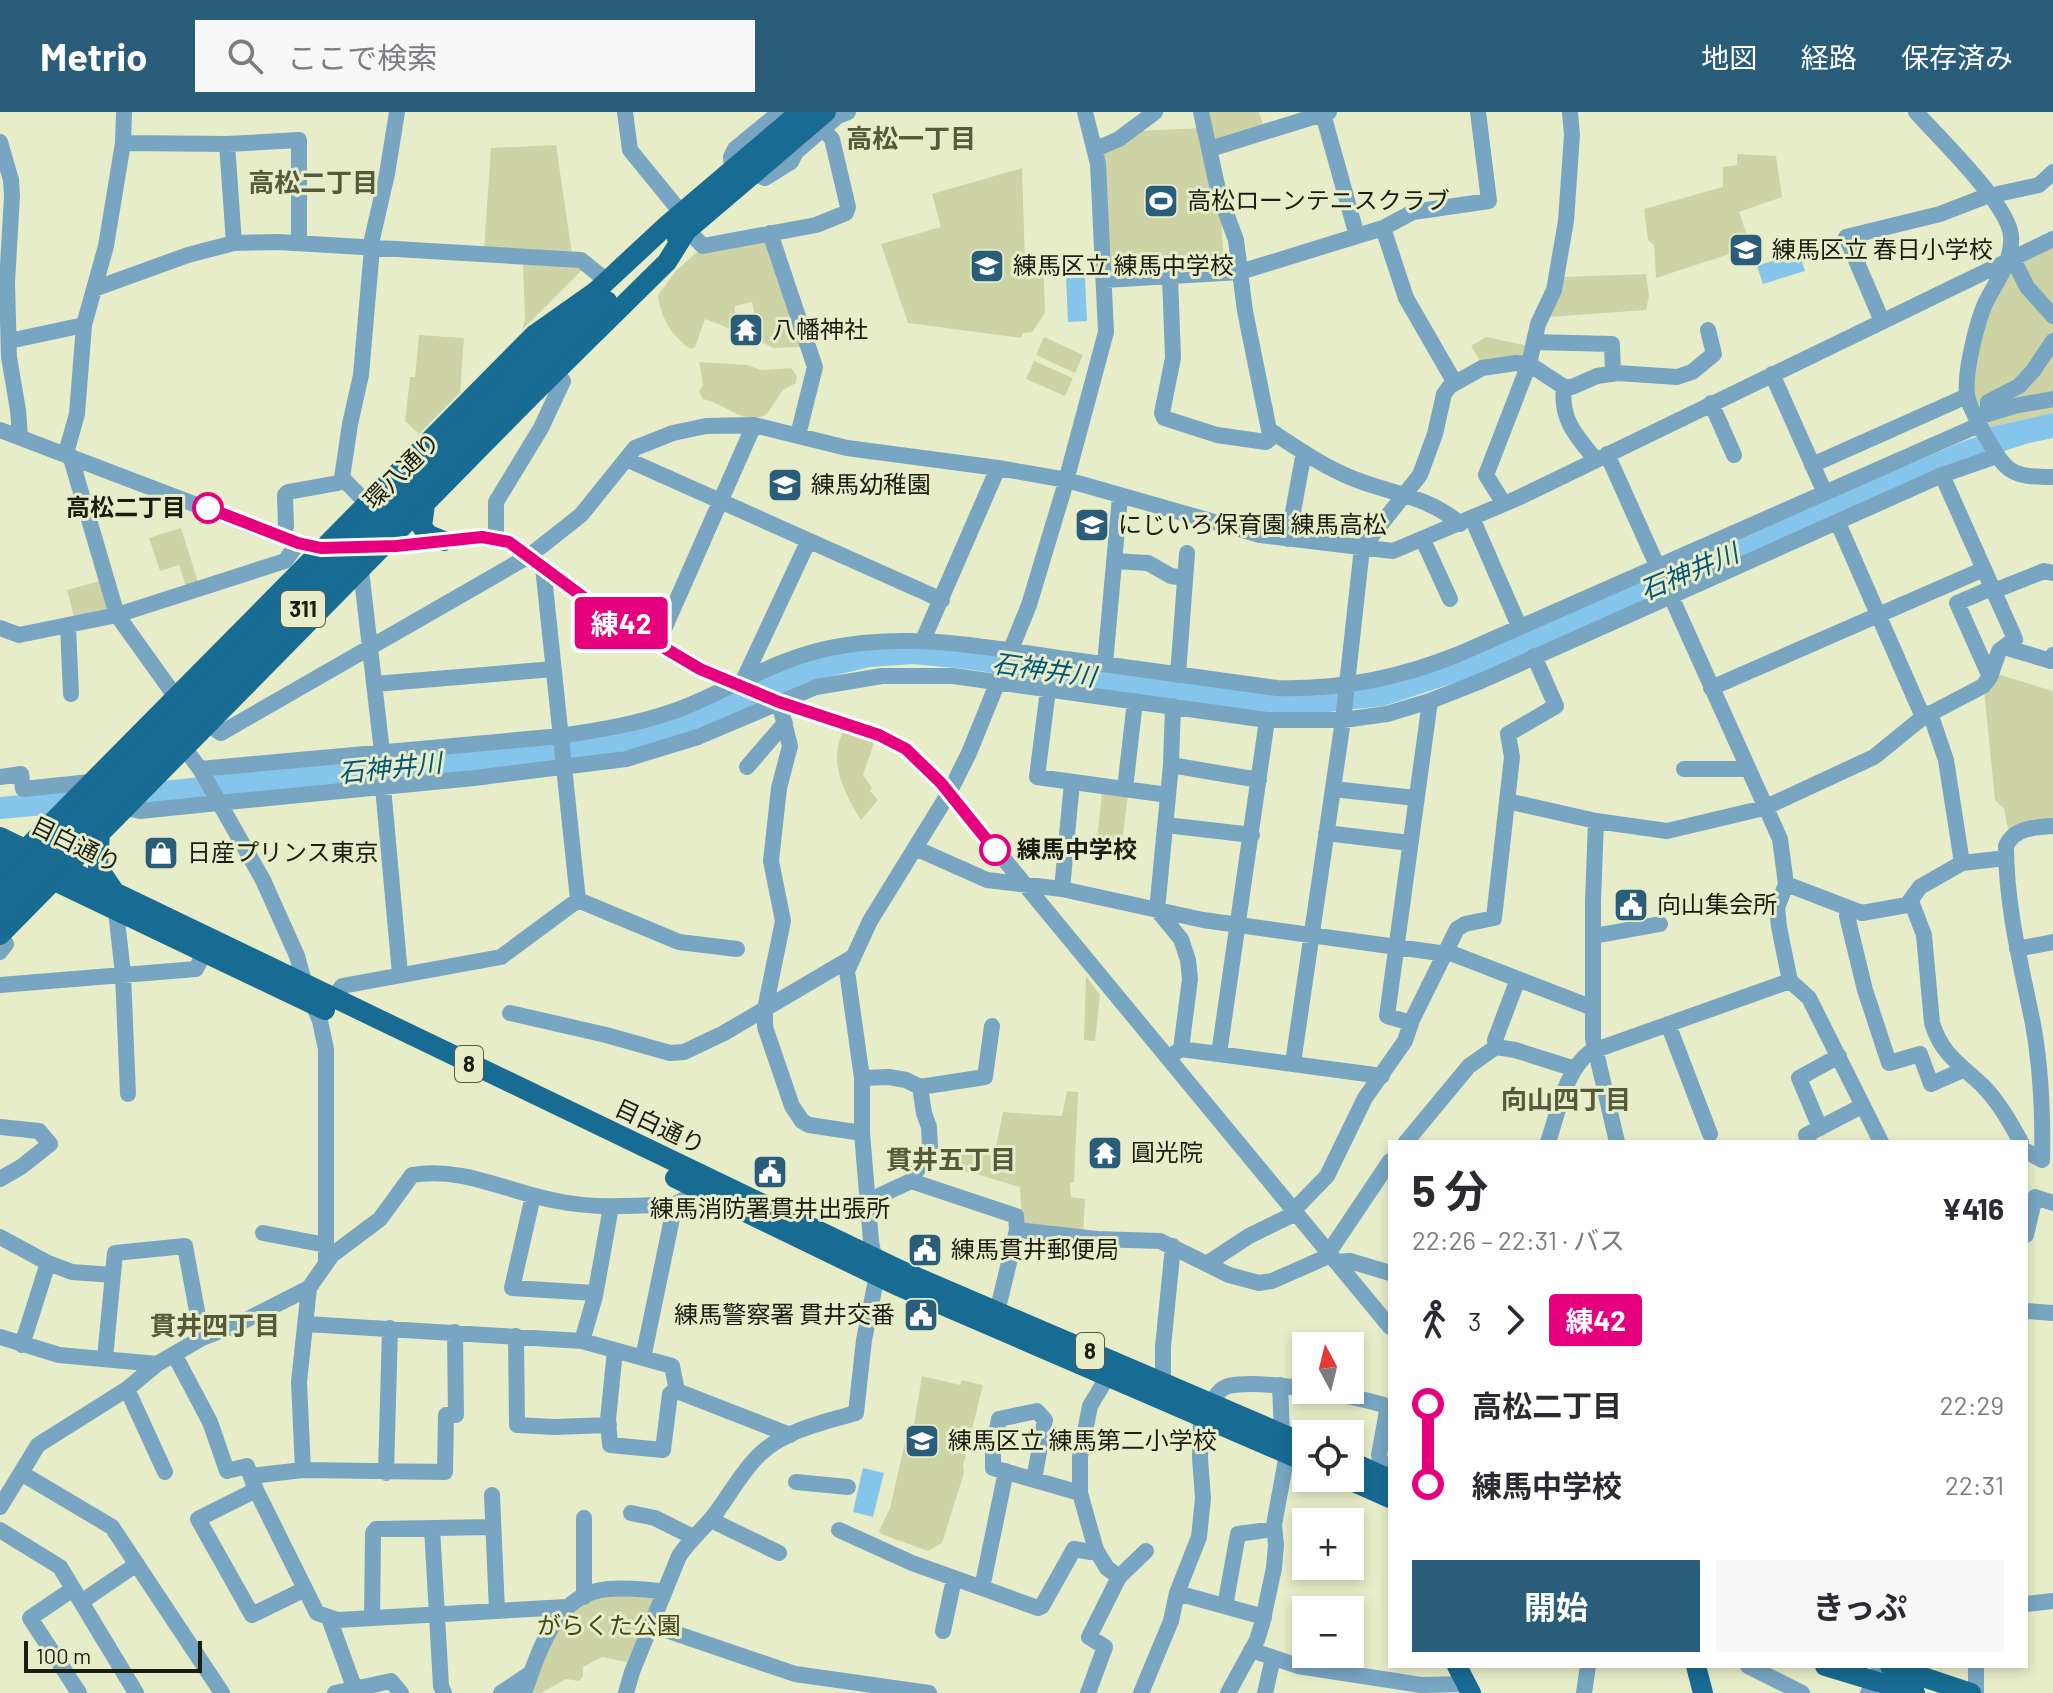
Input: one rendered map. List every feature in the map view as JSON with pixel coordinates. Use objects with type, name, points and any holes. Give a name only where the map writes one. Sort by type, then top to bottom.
[{"type":"main road","name":"環八通り","points":[[687,223],[732,170],[800,112]]},
{"type":"main road","name":"環八通り","points":[[0,896],[603,291],[824,120]]},
{"type":"main road","name":"311","points":[[59,874],[667,262],[687,223]]},
{"type":"main road","name":"環八通り","points":[[0,919],[603,291]]},
{"type":"main road","points":[[9,860],[51,822],[86,781],[126,746],[534,335],[603,291]]},
{"type":"main road","points":[[425,504],[422,527],[429,535],[444,541]]},
{"type":"main road","points":[[126,746],[150,739],[162,743],[168,751],[160,774]]},
{"type":"main road","points":[[100,832],[98,867],[117,903]]},
{"type":"main road","name":"目白通り","points":[[0,837],[9,860],[59,874],[117,903],[305,985],[324,1002],[698,1189],[876,1266],[997,1312],[1163,1382],[1206,1410]]},
{"type":"main road","points":[[0,934],[59,874]]},
{"type":"main road","name":"目白通り","points":[[117,903],[204,953],[324,1002],[1108,1376],[1206,1410],[1292,1450]]},
{"type":"main road","points":[[1364,1470],[1388,1486]]},
{"type":"main road","points":[[1364,1482],[1388,1487]]},
{"type":"main road","points":[[1697,1668],[1703,1693]]},
{"type":"main road","points":[[1832,1668],[1915,1693]]},
{"type":"main road","points":[[1896,1668],[1974,1693]]},
{"type":"street","points":[[124,112],[123,143],[106,246],[84,325],[77,414],[68,454],[117,615],[175,696],[207,726],[221,733],[529,556],[581,515],[635,448],[673,433],[706,426],[754,425],[847,448],[1067,480],[1260,535],[1393,551],[1504,504],[1882,321],[2013,263],[2053,239]]},
{"type":"street","points":[[0,628],[19,635],[117,615],[285,561],[291,540],[286,527],[285,493],[338,483],[342,478],[361,375],[371,248],[397,112]]},
{"type":"street","points":[[625,112],[630,150],[703,246],[816,225],[846,213],[848,207],[832,139],[824,120],[848,112]]},
{"type":"street","points":[[732,170],[731,157],[735,149],[780,112]]},
{"type":"street","points":[[626,1693],[679,1556],[711,1520],[762,1452],[808,1426],[856,1413],[876,1266],[862,1133],[862,1078],[846,975],[870,921],[949,793],[998,681],[1038,577],[1067,480],[1106,332],[1096,149],[1085,112]]},
{"type":"street","points":[[1096,149],[1119,139],[1155,112]]},
{"type":"street","points":[[1201,112],[1219,194],[1236,240],[1245,311],[1269,430],[1330,468],[1427,502],[1466,521],[1519,626]]},
{"type":"street","points":[[1105,280],[1240,272],[1383,228],[1413,212],[1489,201],[1478,112]]},
{"type":"street","points":[[1504,504],[1486,475],[1529,364],[1538,324],[1554,290],[1563,250],[1572,135],[1570,112]]},
{"type":"street","points":[[1916,112],[2007,219],[2012,237],[2013,263],[2027,287],[2053,316]]},
{"type":"street","points":[[1210,149],[1326,113],[1357,236]]},
{"type":"street","points":[[123,143],[227,144],[299,140],[299,243]]},
{"type":"street","points":[[0,142],[11,180],[4,317],[20,436]]},
{"type":"street","points":[[227,144],[234,243]]},
{"type":"street","points":[[1882,321],[1846,237],[2039,185],[2053,174]]},
{"type":"street","points":[[1383,228],[1406,298],[1455,383]]},
{"type":"street","points":[[770,233],[815,367],[798,435]]},
{"type":"street","points":[[94,289],[188,255],[234,243],[299,243],[581,260],[603,291]]},
{"type":"street","points":[[2013,263],[1984,307],[1967,376],[1967,396],[2005,468],[2017,474],[2053,477]]},
{"type":"street","points":[[1170,277],[1173,358],[1162,413],[1164,418],[1217,435],[1266,442],[1276,434]]},
{"type":"street","points":[[9,341],[84,325]]},
{"type":"street","points":[[1293,1063],[1343,720],[1362,548],[1420,475],[1428,459],[1444,394],[1455,383],[1482,368],[1516,363],[1529,364],[1564,387],[1613,374],[1666,378],[1692,372],[1714,354],[1708,330]]},
{"type":"street","points":[[1981,419],[1988,402],[2019,386],[2053,341]]},
{"type":"street","points":[[1534,342],[1612,344],[1613,374]]},
{"type":"street","points":[[496,538],[496,502],[541,428],[563,381],[555,372]]},
{"type":"street","points":[[1772,374],[1825,493]]},
{"type":"street","points":[[1564,387],[1562,404],[1565,419],[1575,435],[1601,457],[1658,567],[1780,839],[1786,884],[1777,908],[1790,981],[1809,998],[1880,1140]]},
{"type":"street","points":[[1812,465],[1967,396]]},
{"type":"street","points":[[202,773],[382,752],[561,736],[649,720],[739,684],[769,668],[824,649],[890,640],[923,640],[1277,688],[1346,686],[1431,665],[1825,493],[1981,419],[2053,399]]},
{"type":"street","points":[[1711,403],[1734,455]]},
{"type":"street","points":[[657,645],[754,425]]},
{"type":"street","points":[[0,430],[291,540],[321,548],[383,547],[496,538],[509,542],[602,611],[657,645],[775,701],[892,741],[918,759],[949,793],[1024,884],[1174,1054],[1295,1212],[1388,1325]]},
{"type":"street","points":[[1288,539],[1304,452]]},
{"type":"street","points":[[121,812],[383,787],[626,759],[669,748],[775,701],[816,687],[882,676],[953,676],[998,681],[1267,720],[1343,720],[1387,714],[1430,701],[1671,598],[1942,475],[1997,456]]},
{"type":"street","points":[[626,459],[942,600]]},
{"type":"street","points":[[923,640],[998,468]]},
{"type":"street","points":[[1507,801],[1596,821],[1667,831],[1764,808],[1874,757],[1927,715],[1983,686],[1990,677],[1999,651],[2015,639],[1942,475]]},
{"type":"street","points":[[342,478],[367,503]]},
{"type":"street","points":[[1105,664],[1120,496]]},
{"type":"street","points":[[1838,523],[1946,760],[1962,863]]},
{"type":"street","points":[[1423,540],[1450,599]]},
{"type":"street","points":[[739,684],[808,542]]},
{"type":"street","points":[[1178,675],[1187,553]]},
{"type":"street","points":[[1114,561],[1148,563],[1171,576],[1185,578]]},
{"type":"street","points":[[543,567],[578,900]]},
{"type":"street","points":[[1711,688],[1984,569]]},
{"type":"street","points":[[361,570],[382,752]]},
{"type":"street","points":[[1990,677],[1957,603],[2044,571],[2053,573]]},
{"type":"street","points":[[68,626],[71,694]]},
{"type":"street","points":[[2004,647],[2051,661],[2053,655]]},
{"type":"street","points":[[1208,1263],[1249,1236],[1295,1212],[1327,1176],[1365,1098],[1405,1041],[1457,929],[1465,924],[1494,918],[1512,757],[1508,734],[1556,706],[1534,656]]},
{"type":"street","points":[[374,684],[554,669]]},
{"type":"street","points":[[1048,690],[1037,777],[1168,795]]},
{"type":"street","points":[[775,701],[785,723],[790,746],[779,788],[771,861],[783,921],[765,1009],[765,1027],[784,1087],[798,1116],[809,1125],[862,1133]]},
{"type":"street","points":[[1125,789],[1135,701]]},
{"type":"street","points":[[1411,1023],[1387,1016],[1430,701]]},
{"type":"street","points":[[1173,706],[1171,765],[1157,910],[1181,939],[1188,960],[1190,979],[1174,1054]]},
{"type":"street","points":[[1219,1054],[1267,720]]},
{"type":"street","points":[[747,767],[785,723]]},
{"type":"street","points":[[185,749],[263,880],[297,956],[305,985]]},
{"type":"street","points":[[1171,765],[1259,780]]},
{"type":"street","points":[[1684,769],[1747,769]]},
{"type":"street","points":[[0,777],[21,774],[23,789],[86,781]]},
{"type":"street","points":[[1062,889],[1072,782]]},
{"type":"street","points":[[383,787],[400,974]]},
{"type":"street","points":[[1333,789],[1416,798]]},
{"type":"street","points":[[1596,821],[1593,901],[1595,1049],[1617,1140]]},
{"type":"street","points":[[1166,825],[1252,835]]},
{"type":"street","points":[[2028,1152],[2042,1160],[2039,1073],[2033,1025],[2017,949],[2006,846],[2010,836],[2026,829],[2053,826]]},
{"type":"street","points":[[1326,833],[1410,843]]},
{"type":"street","points":[[915,848],[987,880],[1062,889],[1238,925],[1447,953],[1593,1008]]},
{"type":"street","points":[[1786,884],[1862,913],[1879,911],[1911,901],[1920,887],[1962,863],[2006,858]]},
{"type":"street","points":[[578,900],[679,942],[737,949]]},
{"type":"street","points":[[326,1262],[324,1002],[342,986],[501,957],[578,900]]},
{"type":"street","points":[[1911,901],[1924,935],[1936,1037],[1963,1070],[1982,1085],[2020,1140]]},
{"type":"street","points":[[117,903],[128,1094]]},
{"type":"street","points":[[1849,909],[1847,916],[1865,990],[1889,1063],[1920,1054],[1931,1084],[1963,1070]]},
{"type":"street","points":[[1594,936],[1660,924]]},
{"type":"street","points":[[0,934],[6,944],[0,952]]},
{"type":"street","points":[[2017,949],[2053,942]]},
{"type":"street","points":[[0,985],[196,969],[204,953]]},
{"type":"street","points":[[510,1013],[670,1053],[684,1052],[724,1033],[853,957]]},
{"type":"street","points":[[1496,1047],[1495,1040],[1518,979]]},
{"type":"street","points":[[1549,1140],[1575,1069],[1595,1049],[1790,981]]},
{"type":"street","points":[[1668,1024],[1710,1134]]},
{"type":"street","points":[[862,1078],[889,1077],[920,1087],[985,1077],[992,1026]]},
{"type":"street","points":[[1409,1140],[1469,1066],[1496,1047],[1575,1069]]},
{"type":"street","points":[[1174,1054],[1219,1054],[1382,1076]]},
{"type":"street","points":[[1820,1128],[1799,1078],[1839,1056]]},
{"type":"street","points":[[868,1201],[911,1181],[931,1141],[920,1087]]},
{"type":"street","points":[[1808,1140],[1806,1135],[1862,1106]]},
{"type":"street","points":[[0,1127],[39,1131],[50,1144],[0,1179]]},
{"type":"street","points":[[1017,1230],[1097,1239],[1160,1241],[1229,1275],[1259,1283],[1272,1281],[1332,1256],[1388,1164]]},
{"type":"street","points":[[303,1470],[299,1382],[309,1288],[326,1262],[380,1219],[412,1175],[431,1171],[462,1175],[533,1196],[594,1207],[675,1204],[698,1189]]},
{"type":"street","points":[[911,1181],[1016,1216],[1017,1230],[997,1312]]},
{"type":"street","points":[[533,1196],[512,1288],[595,1293]]},
{"type":"street","points":[[2028,1227],[2035,1197],[2053,1203]]},
{"type":"street","points":[[643,1358],[675,1204]]},
{"type":"street","points":[[582,1341],[595,1293],[611,1207]]},
{"type":"street","points":[[263,1233],[326,1245]]},
{"type":"street","points":[[0,1237],[72,1272],[113,1275]]},
{"type":"street","points":[[105,1358],[115,1253],[185,1246],[202,1338]]},
{"type":"street","points":[[1163,1382],[1163,1347],[1173,1246]]},
{"type":"street","points":[[1332,1256],[1388,1272]]},
{"type":"street","points":[[22,1345],[48,1263]]},
{"type":"street","points":[[0,1507],[38,1445],[127,1389],[174,1354],[309,1288]]},
{"type":"street","points":[[2028,1311],[2053,1313]]},
{"type":"street","points":[[306,1324],[582,1341],[672,1366],[676,1390]]},
{"type":"street","points":[[386,1473],[390,1328]]},
{"type":"street","points":[[305,1589],[252,1615],[198,1519],[253,1483],[303,1470],[445,1472],[446,1415],[456,1415],[455,1332]]},
{"type":"street","points":[[516,1336],[517,1425],[609,1425]]},
{"type":"street","points":[[0,1337],[59,1355],[157,1364]]},
{"type":"street","points":[[615,1350],[610,1445],[663,1450],[670,1394],[676,1390]]},
{"type":"street","points":[[174,1354],[210,1422],[227,1471],[247,1466],[317,1613],[338,1620],[566,1607],[608,1589],[664,1591]]},
{"type":"street","points":[[1108,1376],[1090,1406],[1080,1457],[1080,1493],[1096,1550],[1107,1568],[1119,1577]]},
{"type":"street","points":[[1228,1693],[1264,1617],[1276,1545],[1274,1529],[1292,1450],[1280,1385]]},
{"type":"street","points":[[1141,1693],[1171,1621],[1177,1593],[1199,1537],[1203,1498],[1200,1458],[1206,1410],[1217,1393],[1229,1386],[1280,1385],[1388,1403],[1379,1455],[1388,1484]]},
{"type":"street","points":[[127,1389],[166,1472]]},
{"type":"street","points":[[676,1390],[790,1435]]},
{"type":"street","points":[[1034,1479],[1045,1420],[1037,1411],[999,1419],[993,1468],[1080,1493]]},
{"type":"street","points":[[982,1588],[1006,1471]]},
{"type":"street","points":[[21,1473],[112,1527],[222,1693]]},
{"type":"street","points":[[796,1482],[848,1487]]},
{"type":"street","points":[[492,1495],[497,1611]]},
{"type":"street","points":[[631,1513],[655,1518],[693,1537]]},
{"type":"street","points":[[584,1518],[584,1597]]},
{"type":"street","points":[[711,1520],[779,1553]]},
{"type":"street","points":[[372,1618],[373,1533],[376,1529],[493,1527]]},
{"type":"street","points":[[432,1528],[441,1686],[444,1693]]},
{"type":"street","points":[[1225,1606],[1238,1534],[1274,1529]]},
{"type":"street","points":[[0,1530],[60,1567],[136,1693]]},
{"type":"street","points":[[839,1530],[912,1563],[1038,1608],[1074,1549],[1096,1550]]},
{"type":"street","points":[[1088,1693],[1105,1652],[1105,1647],[1089,1637],[1119,1577],[1146,1551]]},
{"type":"street","points":[[79,1693],[30,1618],[137,1564]]},
{"type":"street","points":[[943,1631],[954,1579]]},
{"type":"street","points":[[1177,1593],[1264,1617]]},
{"type":"street","points":[[2028,1604],[2053,1601]]},
{"type":"street","points":[[524,1693],[548,1633],[566,1607]]},
{"type":"street","points":[[329,1618],[354,1687]]},
{"type":"street","points":[[651,1625],[795,1674],[929,1693]]},
{"type":"street","points":[[1251,1650],[1298,1666],[1421,1685],[1464,1681]]},
{"type":"street","points":[[1265,1693],[1273,1658]]},
{"type":"street","points":[[1584,1693],[1588,1668]]},
{"type":"street","points":[[1752,1668],[1802,1693]]},
{"type":"street","points":[[1974,1693],[1976,1668]]},
{"type":"street","points":[[501,1693],[531,1673]]},
{"type":"street","points":[[793,1693],[795,1674]]},
{"type":"street","points":[[335,1693],[391,1681],[401,1693]]},
{"type":"street","points":[[1764,1693],[1781,1684]]},
{"type":"green space","points":[[1205,112],[1259,112],[1264,128],[1213,143]]},
{"type":"green space","name":"高松ローンテニスクラブ","points":[[1203,128],[1221,210],[1224,268],[1113,273],[1108,269],[1103,153],[1137,131]]},
{"type":"green space","points":[[556,145],[572,254],[484,250],[491,148]]},
{"type":"green space","points":[[1737,154],[1776,156],[1782,197],[1739,212],[1751,247],[1656,278],[1654,245],[1648,240],[1644,209],[1723,187],[1723,167],[1737,165]]},
{"type":"green space","points":[[1022,168],[1025,260],[1043,260],[1045,313],[1032,332],[1023,333],[1021,338],[908,323],[881,244],[941,227],[932,194]]},
{"type":"green space","points":[[765,238],[803,343],[800,347],[773,348],[760,341],[752,302],[735,306],[734,327],[728,328],[705,319],[695,347],[691,349],[684,344],[665,319],[658,295],[676,271],[698,251]]},
{"type":"green space","points":[[2053,247],[2053,413],[1990,427],[1974,394],[1973,370],[1989,305],[2010,268]]},
{"type":"green space","points":[[523,262],[581,264],[583,269],[522,330],[525,320]]},
{"type":"green space","points":[[1646,274],[1649,296],[1646,310],[1549,317],[1563,277]]},
{"type":"green space","points":[[419,335],[464,338],[460,393],[419,434],[405,421],[410,377],[415,377]]},
{"type":"green space","points":[[1044,337],[1083,355],[1075,373],[1036,355]]},
{"type":"green space","points":[[1486,337],[1528,346],[1522,357],[1481,363],[1471,346]]},
{"type":"green space","points":[[1034,361],[1073,378],[1065,396],[1026,379]]},
{"type":"green space","points":[[699,362],[747,365],[761,370],[791,368],[797,376],[796,383],[783,390],[766,415],[741,416],[703,399],[699,391],[703,385]]},
{"type":"green space","points":[[181,528],[199,585],[187,589],[179,565],[160,571],[149,538]]},
{"type":"green space","points":[[103,580],[108,612],[75,621],[67,590]]},
{"type":"green space","points":[[1997,674],[2053,691],[2053,824],[2009,834],[2004,809],[1995,800],[1984,690]]},
{"type":"green space","points":[[843,732],[874,743],[863,775],[878,800],[861,820],[840,777],[837,755]]},
{"type":"green space","points":[[1102,792],[1128,795],[1122,843],[1097,840]]},
{"type":"green space","points":[[1086,976],[1100,995],[1095,1041],[1084,1040]]},
{"type":"green space","points":[[1067,1091],[1078,1092],[1074,1182],[1070,1183],[1071,1197],[1085,1199],[1083,1235],[1022,1228],[1020,1187],[949,1166],[954,1148],[995,1151],[1003,1112],[1062,1116]]},
{"type":"green space","points":[[922,1376],[960,1385],[962,1380],[983,1385],[963,1466],[964,1473],[942,1543],[928,1551],[879,1531],[890,1508],[909,1425],[914,1425]]},
{"type":"green space","name":"がらくた公園","points":[[610,1594],[651,1595],[654,1600],[627,1662],[602,1657],[583,1667],[583,1676],[579,1681],[566,1679],[541,1693],[531,1693],[546,1651],[562,1620],[578,1606]]},
{"type":"water","points":[[1799,252],[1805,271],[1763,284],[1757,266]]},
{"type":"water","points":[[1085,277],[1087,321],[1068,322],[1066,278]]},
{"type":"water","points":[[2053,413],[2053,438],[2001,449],[1990,427]]},
{"type":"water","points":[[863,1468],[884,1473],[873,1517],[853,1512]]},
{"type":"waterway","name":"石神井川","points":[[125,796],[590,747],[670,730],[805,671],[869,656],[913,653],[967,658],[1255,701],[1318,702],[1382,695],[1476,664],[1966,452],[2053,426]]},
{"type":"waterway","name":"石神井川","points":[[0,808],[86,800]]},
{"type":"bus line","name":"練42","points":[[208,508],[298,543],[321,548],[396,546],[482,537],[509,542],[602,611],[700,669],[779,702],[879,735],[906,749],[941,783],[995,850]]},
{"type":"place","name":"高松ローンテニスクラブ","points":[[1161,201]]},
{"type":"place","name":"練馬区立 春日小学校","points":[[1746,250]]},
{"type":"place","name":"練馬区立 練馬中学校","points":[[987,266]]},
{"type":"place","name":"八幡神社","points":[[746,330]]},
{"type":"place","name":"練馬幼稚園","points":[[785,485]]},
{"type":"place","name":"高松二丁目","points":[[208,508]]},
{"type":"place","name":"にじいろ保育園 練馬高松","points":[[1092,525]]},
{"type":"place","name":"練馬中学校","points":[[995,850]]},
{"type":"place","name":"日産プリンス東京","points":[[161,853]]},
{"type":"place","name":"向山集会所","points":[[1631,905]]},
{"type":"place","name":"圓光院","points":[[1105,1153]]},
{"type":"place","name":"練馬消防署貫井出張所","points":[[770,1172]]},
{"type":"place","name":"練馬貫井郵便局","points":[[925,1250]]},
{"type":"place","name":"練馬警察署 貫井交番","points":[[921,1315]]},
{"type":"place","name":"練馬区立 練馬第二小学校","points":[[922,1441]]},
{"type":"district","name":"高松一丁目","points":[[911,139]]},
{"type":"district","name":"高松二丁目","points":[[313,183]]},
{"type":"district","name":"向山四丁目","points":[[1566,1100]]},
{"type":"district","name":"貫井五丁目","points":[[951,1160]]},
{"type":"district","name":"貫井四丁目","points":[[215,1326]]}]
